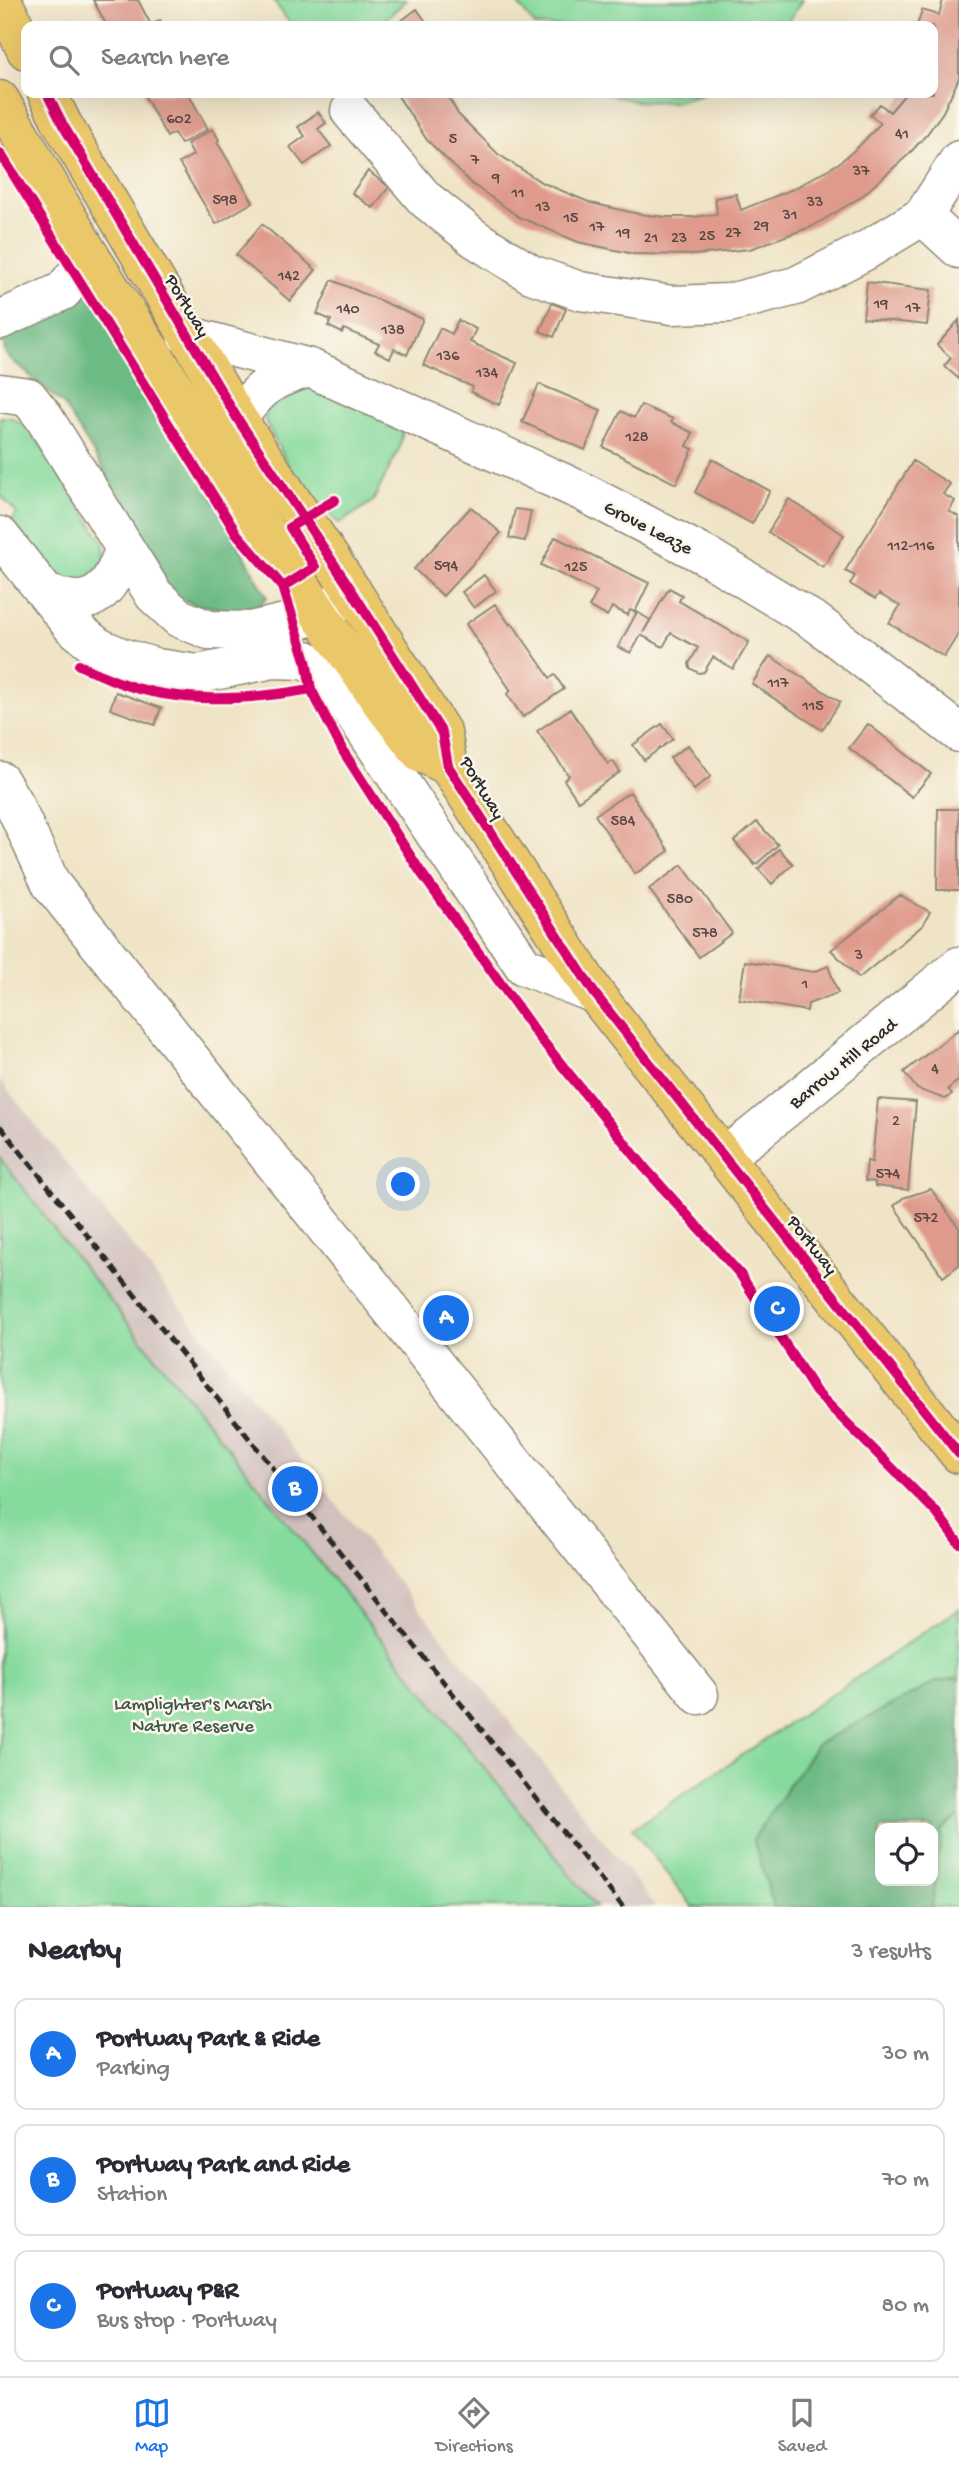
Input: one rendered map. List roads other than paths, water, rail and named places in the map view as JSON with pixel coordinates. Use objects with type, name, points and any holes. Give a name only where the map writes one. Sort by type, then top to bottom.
[{"type":"highway","points":[[2,0],[21,40]]},
{"type":"highway","name":"Portway","points":[[50,98],[237,418],[442,733],[448,766],[595,994],[959,1454]]},
{"type":"highway","name":"Portway","points":[[0,100],[90,256],[320,615],[420,752],[448,766]]},
{"type":"street","points":[[350,111],[425,199],[474,238],[531,274],[580,291],[672,305],[729,303],[796,286],[865,251],[923,216],[959,160]]},
{"type":"street","points":[[923,216],[959,249]]},
{"type":"street","points":[[0,320],[63,291],[90,256]]},
{"type":"street","name":"Grove Leaze","points":[[186,335],[310,368],[581,491],[710,558],[817,623],[959,733]]},
{"type":"street","points":[[237,418],[260,390],[282,375],[310,368]]},
{"type":"street","points":[[0,393],[27,397],[43,416],[154,595],[179,618],[209,630],[250,631],[320,615],[352,591]]},
{"type":"street","points":[[0,536],[72,626],[98,647],[121,657],[158,668],[198,674],[273,659],[306,660],[328,675],[524,966],[595,994]]},
{"type":"street","points":[[47,594],[77,601],[98,595],[116,576],[124,550]]},
{"type":"street","points":[[0,781],[15,806],[51,884],[699,1695]]},
{"type":"street","name":"Barrow Hill Road","points":[[723,1156],[752,1136],[959,967]]},
{"type":"railway","points":[[0,1126],[623,1907]]},
{"type":"place","name":"Portway P&R","points":[[777,1309]]},
{"type":"place","name":"Portway Park & Ride","points":[[446,1318]]},
{"type":"place","name":"Portway Park and Ride","points":[[295,1489]]},
{"type":"park label","name":"Lamplighter's Marsh Nature Reserve","points":[[193,1713]]}]
